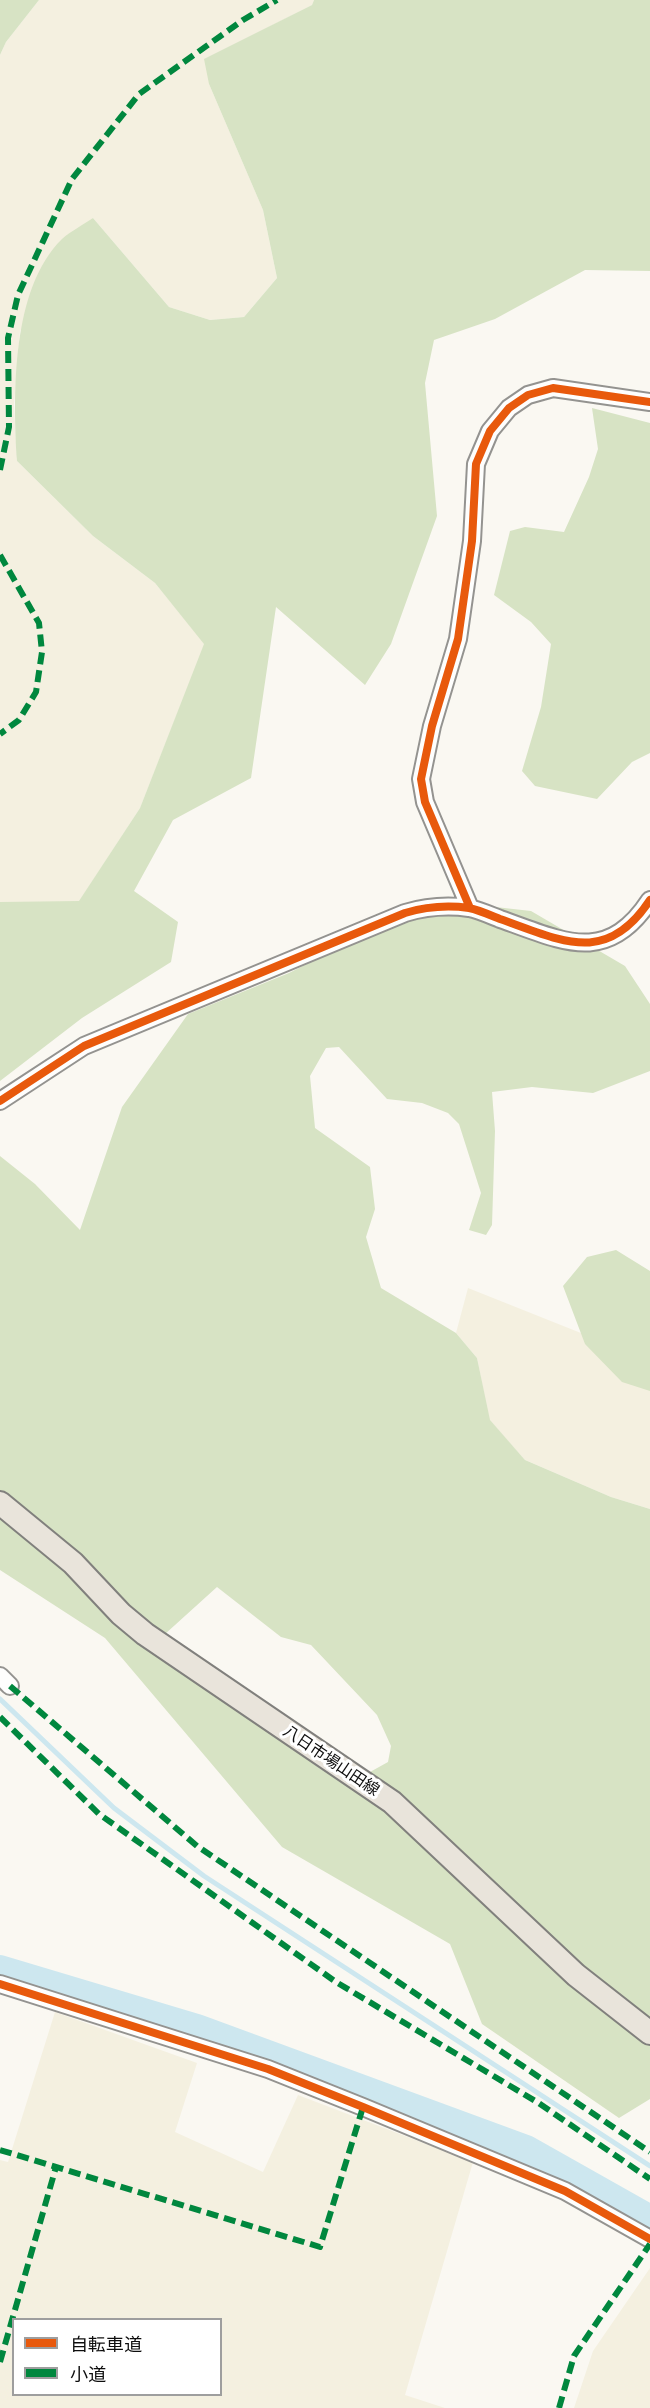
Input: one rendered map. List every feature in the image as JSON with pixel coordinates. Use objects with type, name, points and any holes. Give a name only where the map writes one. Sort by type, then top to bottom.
[{"type":"main road","name":"八日市場山田線","points":[[0,1503],[73,1563],[145,1635],[392,1802],[576,1975],[650,2033]]},
{"type":"street","points":[[470,908],[425,802],[421,779],[432,726],[458,639],[472,542],[476,464],[490,431],[509,408],[528,394],[554,388],[650,402]]},
{"type":"street","points":[[0,1101],[84,1046],[129,1025],[405,913],[425,907],[470,908],[570,943],[604,941],[623,932],[650,900]]},
{"type":"street","points":[[0,1984],[268,2069],[353,2102],[566,2191],[650,2239]]},
{"type":"shaded area","points":[[39,0],[314,0],[312,5],[269,27],[209,84],[263,210],[277,278],[244,317],[210,320],[169,307],[93,218],[20,331],[14,405],[17,461],[93,536],[155,583],[205,644],[140,808],[79,902],[0,902],[0,55],[6,42]]},
{"type":"shaded area","points":[[468,1288],[611,1345],[650,1370],[650,1509],[611,1497],[525,1460],[489,1420],[477,1358],[456,1333]]},
{"type":"shaded area","points":[[55,2012],[197,2063],[175,2132],[263,2172],[298,2095],[473,2162],[405,2395],[445,2408],[0,2408],[0,2160],[8,2162]]},
{"type":"shaded area","points":[[650,2268],[650,2408],[574,2408],[593,2351]]},
{"type":"green space","points":[[0,0],[39,0],[6,42],[0,55]]},
{"type":"green space","points":[[314,0],[650,0],[650,271],[585,270],[495,319],[434,340],[425,383],[437,516],[391,644],[365,685],[276,607],[251,778],[173,820],[134,891],[178,922],[171,962],[82,1018],[0,1081],[0,902],[79,901],[140,808],[204,644],[155,583],[93,536],[17,461],[16,375],[24,314],[45,260],[62,239],[93,218],[169,307],[210,320],[244,317],[277,278],[263,210],[209,84],[204,59],[312,5]]},
{"type":"green space","points":[[592,408],[650,423],[650,753],[632,762],[597,799],[535,786],[522,771],[541,707],[551,644],[531,622],[494,595],[510,531],[525,527],[564,532],[589,477],[598,449]]},
{"type":"green space","points":[[433,900],[531,911],[625,966],[650,1004],[650,1071],[593,1093],[532,1087],[492,1092],[495,1131],[492,1225],[486,1235],[469,1230],[481,1193],[459,1124],[448,1113],[422,1103],[387,1099],[339,1047],[326,1048],[310,1076],[315,1128],[370,1167],[375,1209],[366,1237],[381,1288],[456,1333],[477,1358],[490,1420],[525,1460],[611,1497],[650,1509],[650,2099],[619,2118],[482,2024],[450,1944],[282,1847],[105,1638],[0,1570],[0,1156],[35,1184],[80,1230],[122,1107],[188,1014],[289,973]],"holes":[[[217,1587],[281,1637],[311,1645],[377,1715],[391,1746],[388,1762],[370,1772],[322,1770],[154,1644]]]},
{"type":"green space","points":[[616,1250],[650,1271],[650,1391],[622,1382],[585,1344],[563,1286],[587,1257]]},
{"type":"waterway","points":[[0,1699],[114,1808],[204,1876],[650,2166]]},
{"type":"waterway","points":[[0,1970],[197,2029],[526,2150],[650,2220]]},
{"type":"marked path","points":[[0,470],[9,427],[8,338],[18,295],[72,179],[139,94],[243,20],[277,0]]},
{"type":"marked path","points":[[0,555],[39,623],[42,652],[36,692],[19,720],[0,734]]},
{"type":"marked path","points":[[10,1686],[197,1846],[650,2152]]},
{"type":"marked path","points":[[0,1717],[99,1814],[336,1982],[537,2102],[650,2179]]},
{"type":"marked path","points":[[0,2150],[320,2247],[363,2107]]},
{"type":"marked path","points":[[13,2318],[56,2167]]},
{"type":"marked path","points":[[559,2408],[574,2356],[650,2244]]},
{"type":"marked path","points":[[0,2362],[12,2320]]},
{"type":"cycle path","points":[[470,908],[425,802],[421,779],[432,726],[458,639],[472,541],[476,464],[490,431],[509,408],[528,395],[553,388],[650,402]]},
{"type":"cycle path","points":[[0,1101],[84,1046],[405,913],[436,907],[469,908],[543,934],[581,942],[599,941],[617,934],[633,921],[650,900]]},
{"type":"cycle path","points":[[0,1984],[268,2069],[565,2191],[650,2239]]}]
